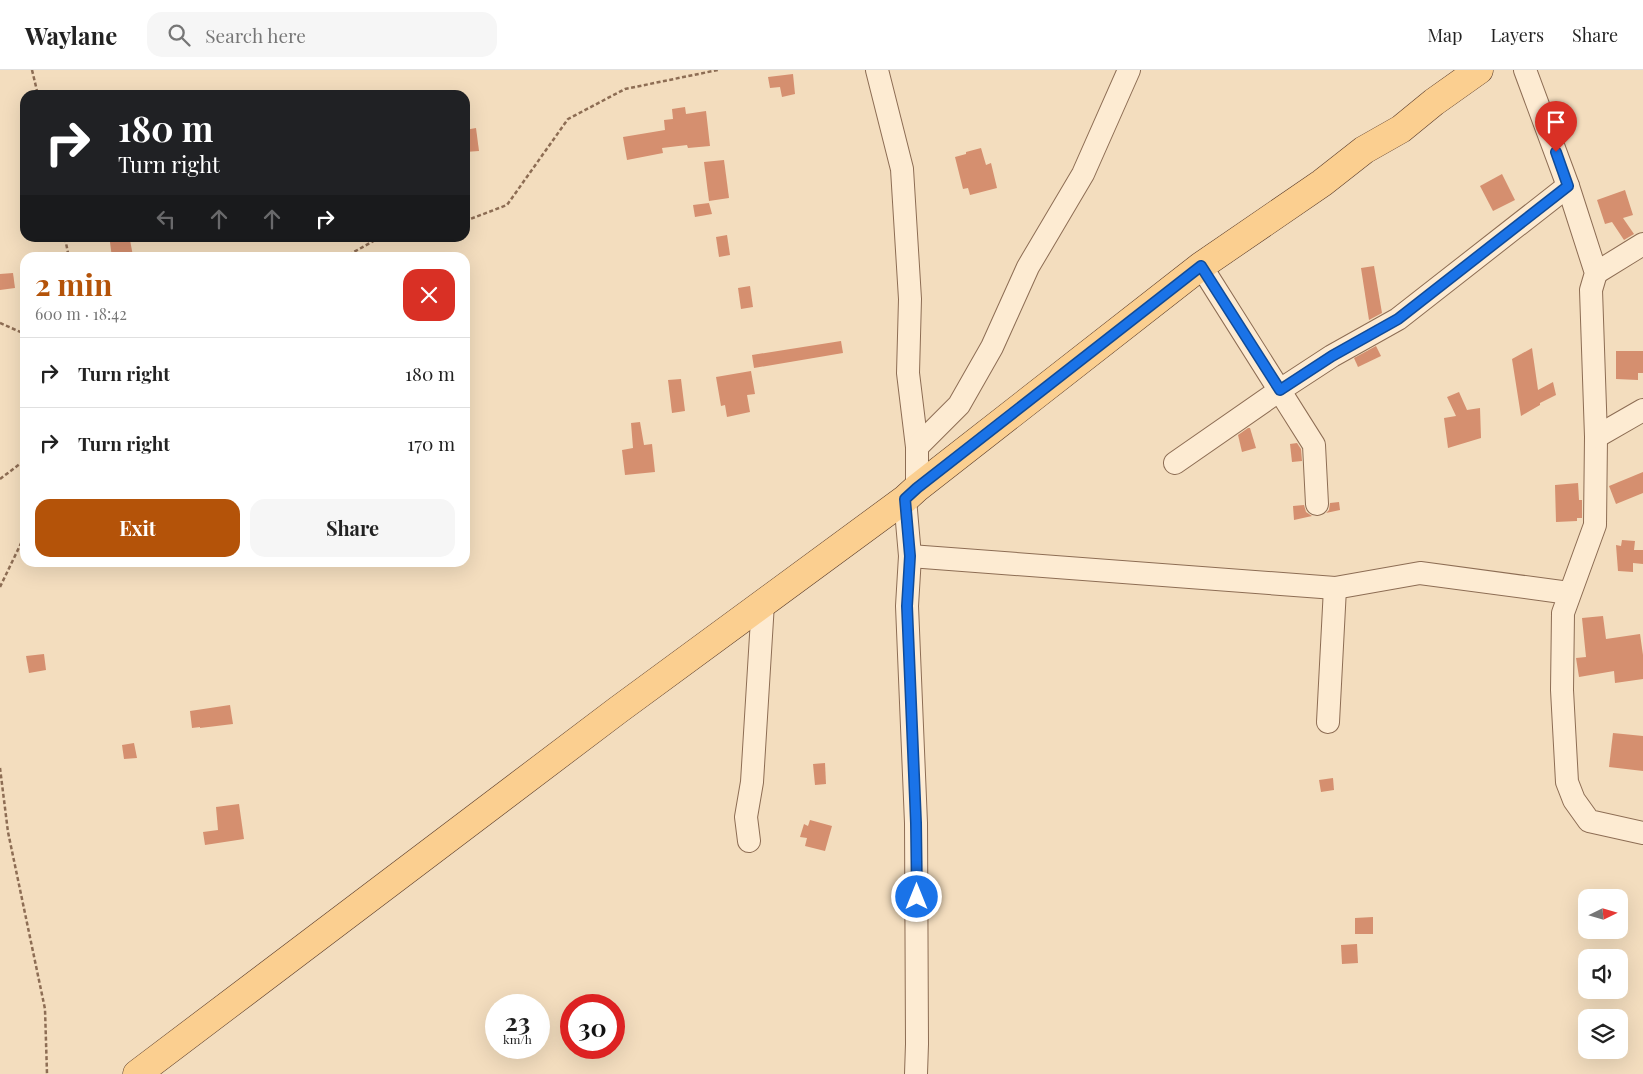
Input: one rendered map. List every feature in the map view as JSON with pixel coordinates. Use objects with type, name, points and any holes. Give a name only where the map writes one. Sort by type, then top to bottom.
[{"type":"main road","points":[[136,1074],[610,716],[911,493],[1201,266],[1322,183],[1364,150],[1402,130],[1434,102],[1479,70]]},
{"type":"street","points":[[877,70],[902,169],[910,299],[908,373],[917,447],[911,493],[907,606],[916,823],[916,1074]]},
{"type":"street","points":[[917,447],[959,406],[992,347],[1028,267],[1084,174],[1129,70]]},
{"type":"street","points":[[1525,70],[1568,186],[1596,273],[1591,290],[1596,437],[1595,525],[1563,613],[1562,690],[1567,782],[1574,800],[1589,821],[1643,833]]},
{"type":"street","points":[[1175,464],[1332,356],[1398,319],[1568,186]]},
{"type":"street","points":[[1596,273],[1643,244]]},
{"type":"street","points":[[1201,266],[1314,445],[1317,504]]},
{"type":"street","points":[[1596,437],[1643,410]]},
{"type":"street","points":[[910,556],[1335,588],[1420,573],[1569,594]]},
{"type":"street","points":[[1328,722],[1335,588]]},
{"type":"street","points":[[749,840],[746,817],[752,782],[763,603]]},
{"type":"path","points":[[32,70],[37,90]]},
{"type":"path","points":[[470,219],[507,205],[568,119],[625,89],[718,70]]},
{"type":"path","points":[[354,252],[372,242]]},
{"type":"path","points":[[0,323],[20,332]]},
{"type":"path","points":[[0,479],[20,464]]},
{"type":"path","points":[[0,587],[20,545]]},
{"type":"path","points":[[0,768],[8,832],[45,1009],[47,1074]]},
{"type":"building","points":[[793,74],[795,94],[782,97],[780,87],[770,88],[768,77]]},
{"type":"building","points":[[685,107],[686,114],[706,111],[710,146],[688,148],[687,145],[662,148],[663,153],[627,160],[623,137],[665,130],[664,120],[673,119],[672,109]]},
{"type":"building","points":[[476,128],[479,151],[470,152],[470,129]]},
{"type":"building","points":[[981,148],[986,165],[991,163],[997,188],[970,195],[968,188],[963,189],[955,157]]},
{"type":"building","points":[[724,160],[729,198],[709,201],[704,162]]},
{"type":"building","points":[[1502,174],[1515,200],[1493,211],[1480,186]]},
{"type":"building","points":[[1625,190],[1633,215],[1623,218],[1634,234],[1624,240],[1612,222],[1605,224],[1597,200]]},
{"type":"building","points":[[709,203],[712,214],[695,217],[693,205]]},
{"type":"building","points":[[727,235],[730,255],[719,257],[716,237]]},
{"type":"building","points":[[110,242],[130,242],[132,252],[111,252]]},
{"type":"building","points":[[1374,266],[1382,313],[1369,320],[1361,268]]},
{"type":"building","points":[[13,273],[15,288],[0,290],[0,274]]},
{"type":"building","points":[[750,286],[753,307],[741,309],[738,288]]},
{"type":"building","points":[[841,341],[843,353],[754,368],[752,355]]},
{"type":"building","points":[[1376,346],[1381,356],[1358,367],[1354,358]]},
{"type":"building","points":[[1532,348],[1538,390],[1553,382],[1556,395],[1521,416],[1512,359]]},
{"type":"building","points":[[1616,351],[1643,351],[1643,373],[1638,373],[1638,380],[1616,379]]},
{"type":"building","points":[[751,371],[755,394],[747,395],[750,412],[727,417],[725,405],[721,406],[716,377]]},
{"type":"building","points":[[681,379],[685,411],[672,413],[668,380]]},
{"type":"building","points":[[1459,392],[1467,410],[1480,408],[1481,438],[1448,448],[1444,418],[1456,416],[1447,397]]},
{"type":"building","points":[[640,422],[644,445],[652,444],[655,472],[625,475],[622,450],[633,448],[631,423]]},
{"type":"building","points":[[1250,428],[1256,448],[1242,452],[1238,435]]},
{"type":"building","points":[[1297,443],[1301,449],[1302,461],[1292,462],[1290,444]]},
{"type":"building","points":[[1643,472],[1643,493],[1616,504],[1609,486]]},
{"type":"building","points":[[1578,483],[1579,500],[1582,500],[1582,518],[1577,518],[1577,521],[1556,522],[1555,485]]},
{"type":"building","points":[[1339,502],[1340,510],[1326,513],[1329,510],[1330,503]]},
{"type":"building","points":[[1304,505],[1306,512],[1312,516],[1294,520],[1293,506]]},
{"type":"building","points":[[1622,540],[1635,541],[1634,550],[1643,550],[1643,564],[1633,563],[1633,572],[1618,571],[1616,545],[1621,546]]},
{"type":"building","points":[[1603,616],[1606,639],[1640,634],[1643,655],[1643,679],[1615,683],[1614,671],[1579,677],[1576,658],[1586,657],[1582,618]]},
{"type":"building","points":[[44,654],[46,670],[29,673],[26,656]]},
{"type":"building","points":[[230,705],[233,724],[192,728],[190,711]]},
{"type":"building","points":[[1613,733],[1643,736],[1643,771],[1609,767]]},
{"type":"building","points":[[134,743],[137,758],[124,759],[122,745]]},
{"type":"building","points":[[825,763],[826,784],[815,785],[813,764]]},
{"type":"building","points":[[1333,778],[1334,790],[1321,792],[1319,780]]},
{"type":"building","points":[[239,804],[244,839],[205,845],[203,832],[218,830],[216,807]]},
{"type":"building","points":[[810,820],[832,826],[825,851],[805,846],[807,838],[800,837],[804,824],[808,826]]},
{"type":"building","points":[[1373,917],[1373,934],[1355,934],[1355,918]]},
{"type":"building","points":[[1357,944],[1358,963],[1342,964],[1341,945]]},
{"type":"route","points":[[917,897],[916,823],[907,606],[910,556],[905,499],[1201,266],[1280,390],[1332,356],[1398,319],[1568,186],[1556,152]]}]
